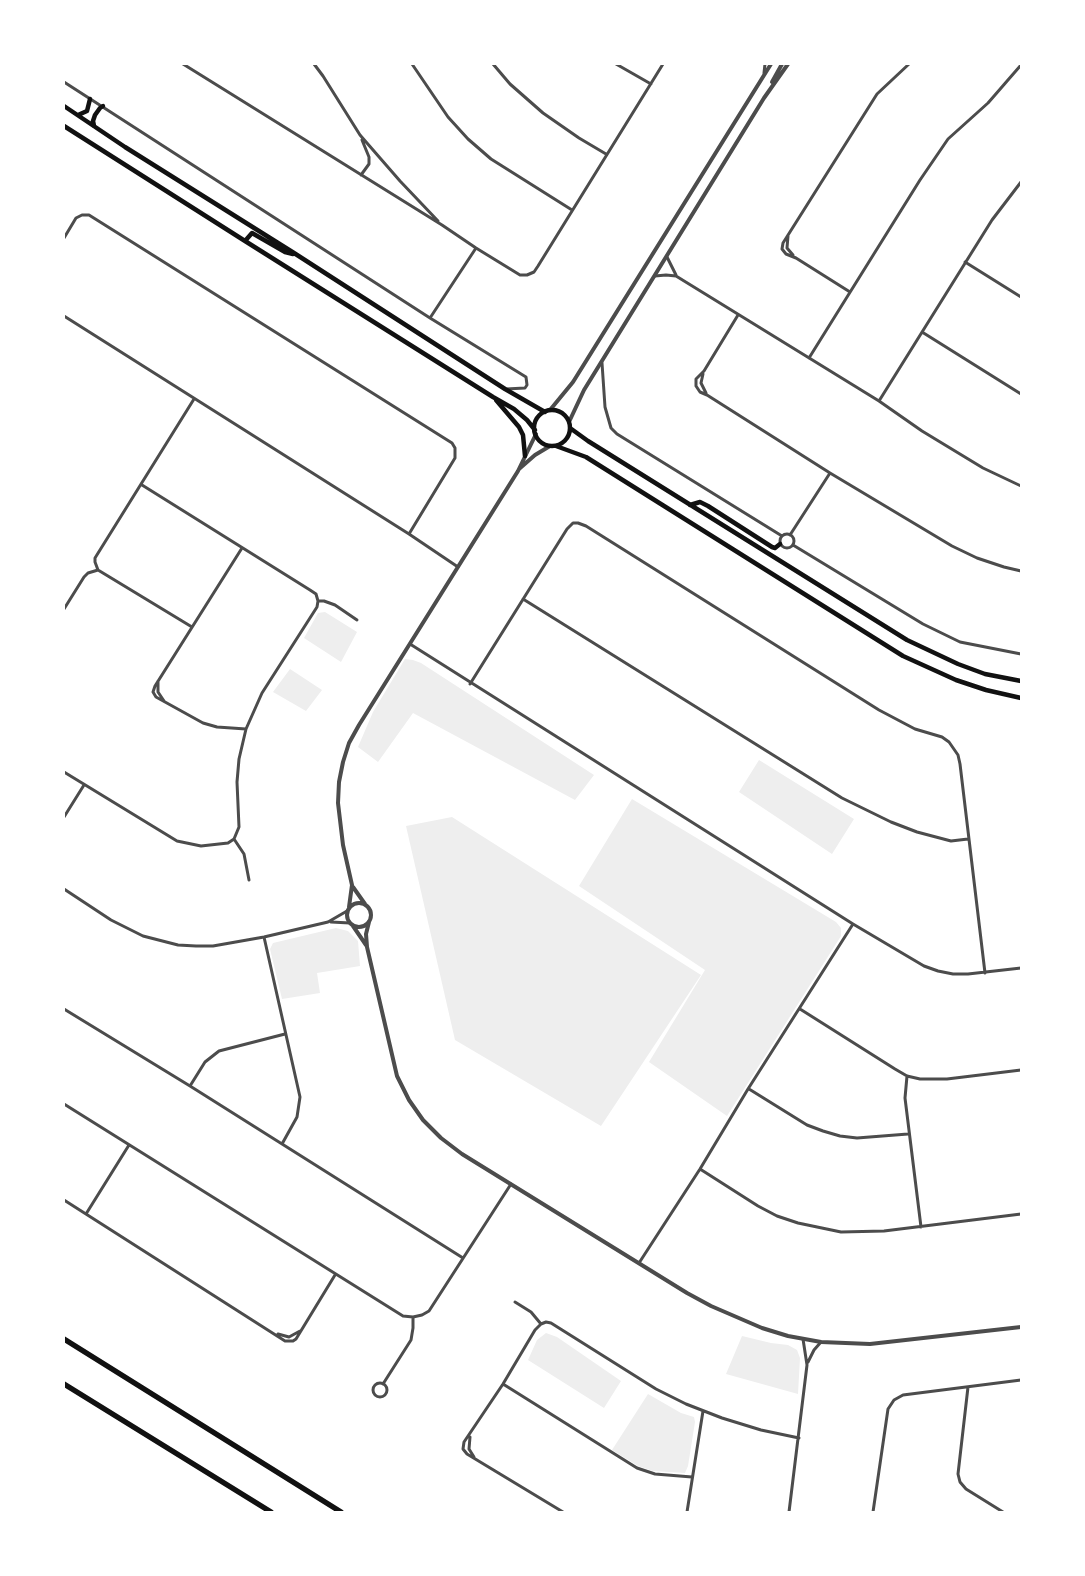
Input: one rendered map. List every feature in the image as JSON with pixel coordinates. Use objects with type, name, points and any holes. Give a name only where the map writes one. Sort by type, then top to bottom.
[{"type":"highway","points":[[64,1339],[341,1512]]},
{"type":"highway","points":[[64,1384],[271,1512]]},
{"type":"highway","points":[[64,1388],[72,1389]]},
{"type":"main road","points":[[78,115],[87,111],[90,99]]},
{"type":"main road","points":[[64,106],[505,389],[547,411],[562,412],[569,422],[570,428],[564,441],[556,446]]},
{"type":"main road","points":[[94,126],[93,118],[97,110],[103,106]]},
{"type":"main road","points":[[64,126],[244,242],[514,409],[527,420],[540,441],[586,457],[903,656],[956,680],[986,690],[1021,698]]},
{"type":"main road","points":[[244,242],[252,233],[285,252],[294,253]]},
{"type":"main road","points":[[493,397],[519,427],[524,443],[524,456]]},
{"type":"main road","points":[[535,432],[537,419],[547,411]]},
{"type":"main road","points":[[570,428],[907,640],[958,664],[985,674],[1021,681]]},
{"type":"main road","points":[[690,505],[700,502],[772,547],[775,548],[780,544]]},
{"type":"street","points":[[183,64],[442,224],[520,275],[534,272],[663,64]]},
{"type":"street","points":[[314,64],[360,134],[400,181],[442,224]]},
{"type":"street","points":[[412,64],[448,118],[468,140],[491,159],[572,210]]},
{"type":"street","points":[[493,64],[510,84],[543,113],[606,154]]},
{"type":"street","points":[[616,64],[651,84]]},
{"type":"street","points":[[763,77],[765,64]]},
{"type":"street","points":[[547,411],[572,382],[771,64]]},
{"type":"street","points":[[569,422],[580,396],[764,98],[782,64]]},
{"type":"street","points":[[764,98],[788,64]]},
{"type":"street","points":[[850,292],[796,258],[786,254],[782,249],[783,243],[877,94],[909,64]]},
{"type":"street","points":[[809,358],[948,139],[988,103],[1021,65]]},
{"type":"street","points":[[64,82],[430,318],[526,377],[527,385],[525,388],[521,390],[505,389]]},
{"type":"street","points":[[360,134],[369,157],[369,164],[361,175]]},
{"type":"street","points":[[879,401],[992,220],[1021,182]]},
{"type":"street","points":[[64,238],[76,218],[82,215],[89,215],[452,443],[455,448],[455,458],[409,534]]},
{"type":"street","points":[[430,318],[476,248]]},
{"type":"street","points":[[667,257],[676,276]]},
{"type":"street","points":[[965,262],[1021,297]]},
{"type":"street","points":[[655,276],[666,274],[676,276],[879,401],[922,431],[975,463],[1021,486]]},
{"type":"street","points":[[738,315],[704,371],[696,379],[696,386],[700,392],[952,546],[977,558],[1021,571]]},
{"type":"street","points":[[64,316],[458,566]]},
{"type":"street","points":[[922,332],[1021,394]]},
{"type":"street","points":[[602,363],[605,407],[611,428],[617,434],[782,536],[790,535]]},
{"type":"street","points":[[192,627],[98,570],[94,562],[194,399]]},
{"type":"street","points":[[535,432],[518,471],[359,725],[349,743],[339,782],[338,803],[343,846],[352,885],[370,911],[366,934],[367,947],[397,1076],[409,1100],[441,1138],[462,1154],[687,1293],[719,1310],[762,1328],[821,1342],[870,1344],[1021,1327]]},
{"type":"street","points":[[518,471],[535,455],[550,446]]},
{"type":"street","points":[[790,535],[830,473]]},
{"type":"street","points":[[64,772],[177,841],[201,846],[228,843],[234,839],[239,827],[237,789],[239,759],[246,729],[262,694],[317,607],[316,594],[142,485]]},
{"type":"street","points":[[470,684],[570,526],[578,523],[586,526],[879,710],[915,729],[942,737],[949,742],[958,756],[985,973]]},
{"type":"street","points":[[790,535],[794,539],[793,545]]},
{"type":"street","points":[[782,536],[780,544],[786,548],[793,545]]},
{"type":"street","points":[[793,545],[923,624],[960,642],[1021,654]]},
{"type":"street","points":[[242,548],[158,681],[153,692],[156,698],[203,723],[217,727],[246,729]]},
{"type":"street","points":[[64,609],[84,577],[88,573],[98,570]]},
{"type":"street","points":[[523,599],[842,798],[883,819],[917,832],[951,841],[968,839]]},
{"type":"street","points":[[318,601],[330,603],[357,620]]},
{"type":"street","points":[[410,644],[470,684],[911,959],[938,971],[953,974],[985,973],[1021,968]]},
{"type":"street","points":[[64,817],[84,785]]},
{"type":"street","points":[[234,839],[244,854],[250,880]]},
{"type":"street","points":[[352,885],[346,915],[367,947]]},
{"type":"street","points":[[64,889],[127,929],[160,942],[178,945],[214,946],[328,922],[361,927],[368,922]]},
{"type":"street","points":[[328,922],[355,903],[365,904]]},
{"type":"street","points":[[639,1263],[853,924]]},
{"type":"street","points":[[264,937],[298,1086],[300,1106],[297,1116],[282,1144]]},
{"type":"street","points":[[64,1009],[463,1258]]},
{"type":"street","points":[[800,1009],[907,1076],[933,1080],[1021,1070]]},
{"type":"street","points":[[190,1086],[205,1062],[219,1051],[285,1034]]},
{"type":"street","points":[[907,1076],[904,1098],[921,1227]]},
{"type":"street","points":[[748,1089],[808,1125],[824,1132],[857,1138],[908,1134]]},
{"type":"street","points":[[64,1104],[403,1316],[413,1318],[422,1316],[429,1310],[511,1183]]},
{"type":"street","points":[[86,1214],[129,1145]]},
{"type":"street","points":[[700,1169],[758,1206],[798,1224],[833,1231],[862,1233],[1021,1214]]},
{"type":"street","points":[[64,1200],[289,1342],[296,1339],[335,1274]]},
{"type":"street","points":[[515,1302],[531,1312],[541,1324]]},
{"type":"street","points":[[383,1384],[411,1340],[413,1318]]},
{"type":"street","points":[[563,1512],[467,1454],[464,1449],[464,1442],[503,1384],[535,1330],[546,1322],[551,1323],[656,1389],[703,1411],[761,1430],[799,1438]]},
{"type":"street","points":[[789,1512],[807,1365],[803,1339]]},
{"type":"street","points":[[807,1365],[814,1350],[821,1342]]},
{"type":"street","points":[[873,1512],[887,1414],[894,1400],[903,1395],[1021,1380]]},
{"type":"street","points":[[378,1383],[383,1384],[387,1392],[384,1396],[377,1397],[373,1393],[373,1388],[378,1383]]},
{"type":"street","points":[[503,1384],[637,1468],[655,1474],[692,1477]]},
{"type":"street","points":[[968,1387],[958,1474],[960,1482],[966,1489],[1003,1512]]},
{"type":"street","points":[[687,1512],[703,1411]]},
{"type":"shaded area","points":[[325,612],[357,632],[341,662],[304,638],[318,613]]},
{"type":"shaded area","points":[[405,659],[421,663],[594,775],[575,800],[413,713],[378,762],[358,747],[373,712]]},
{"type":"shaded area","points":[[290,669],[322,690],[306,711],[273,692]]},
{"type":"shaded area","points":[[759,760],[854,819],[832,854],[739,792]]},
{"type":"shaded area","points":[[632,799],[836,922],[841,928],[841,936],[727,1116],[649,1062],[705,970],[579,886]]},
{"type":"shaded area","points":[[452,817],[701,975],[601,1126],[455,1040],[406,826]]},
{"type":"shaded area","points":[[336,928],[348,931],[358,941],[360,966],[317,973],[320,993],[282,999],[270,949],[273,943]]},
{"type":"shaded area","points":[[546,1333],[557,1337],[621,1381],[604,1408],[528,1360],[537,1340]]},
{"type":"shaded area","points":[[742,1336],[788,1345],[797,1350],[800,1358],[798,1394],[726,1374]]},
{"type":"shaded area","points":[[648,1394],[681,1413],[694,1417],[695,1422],[688,1466],[685,1473],[653,1471],[638,1466],[612,1450]]}]
